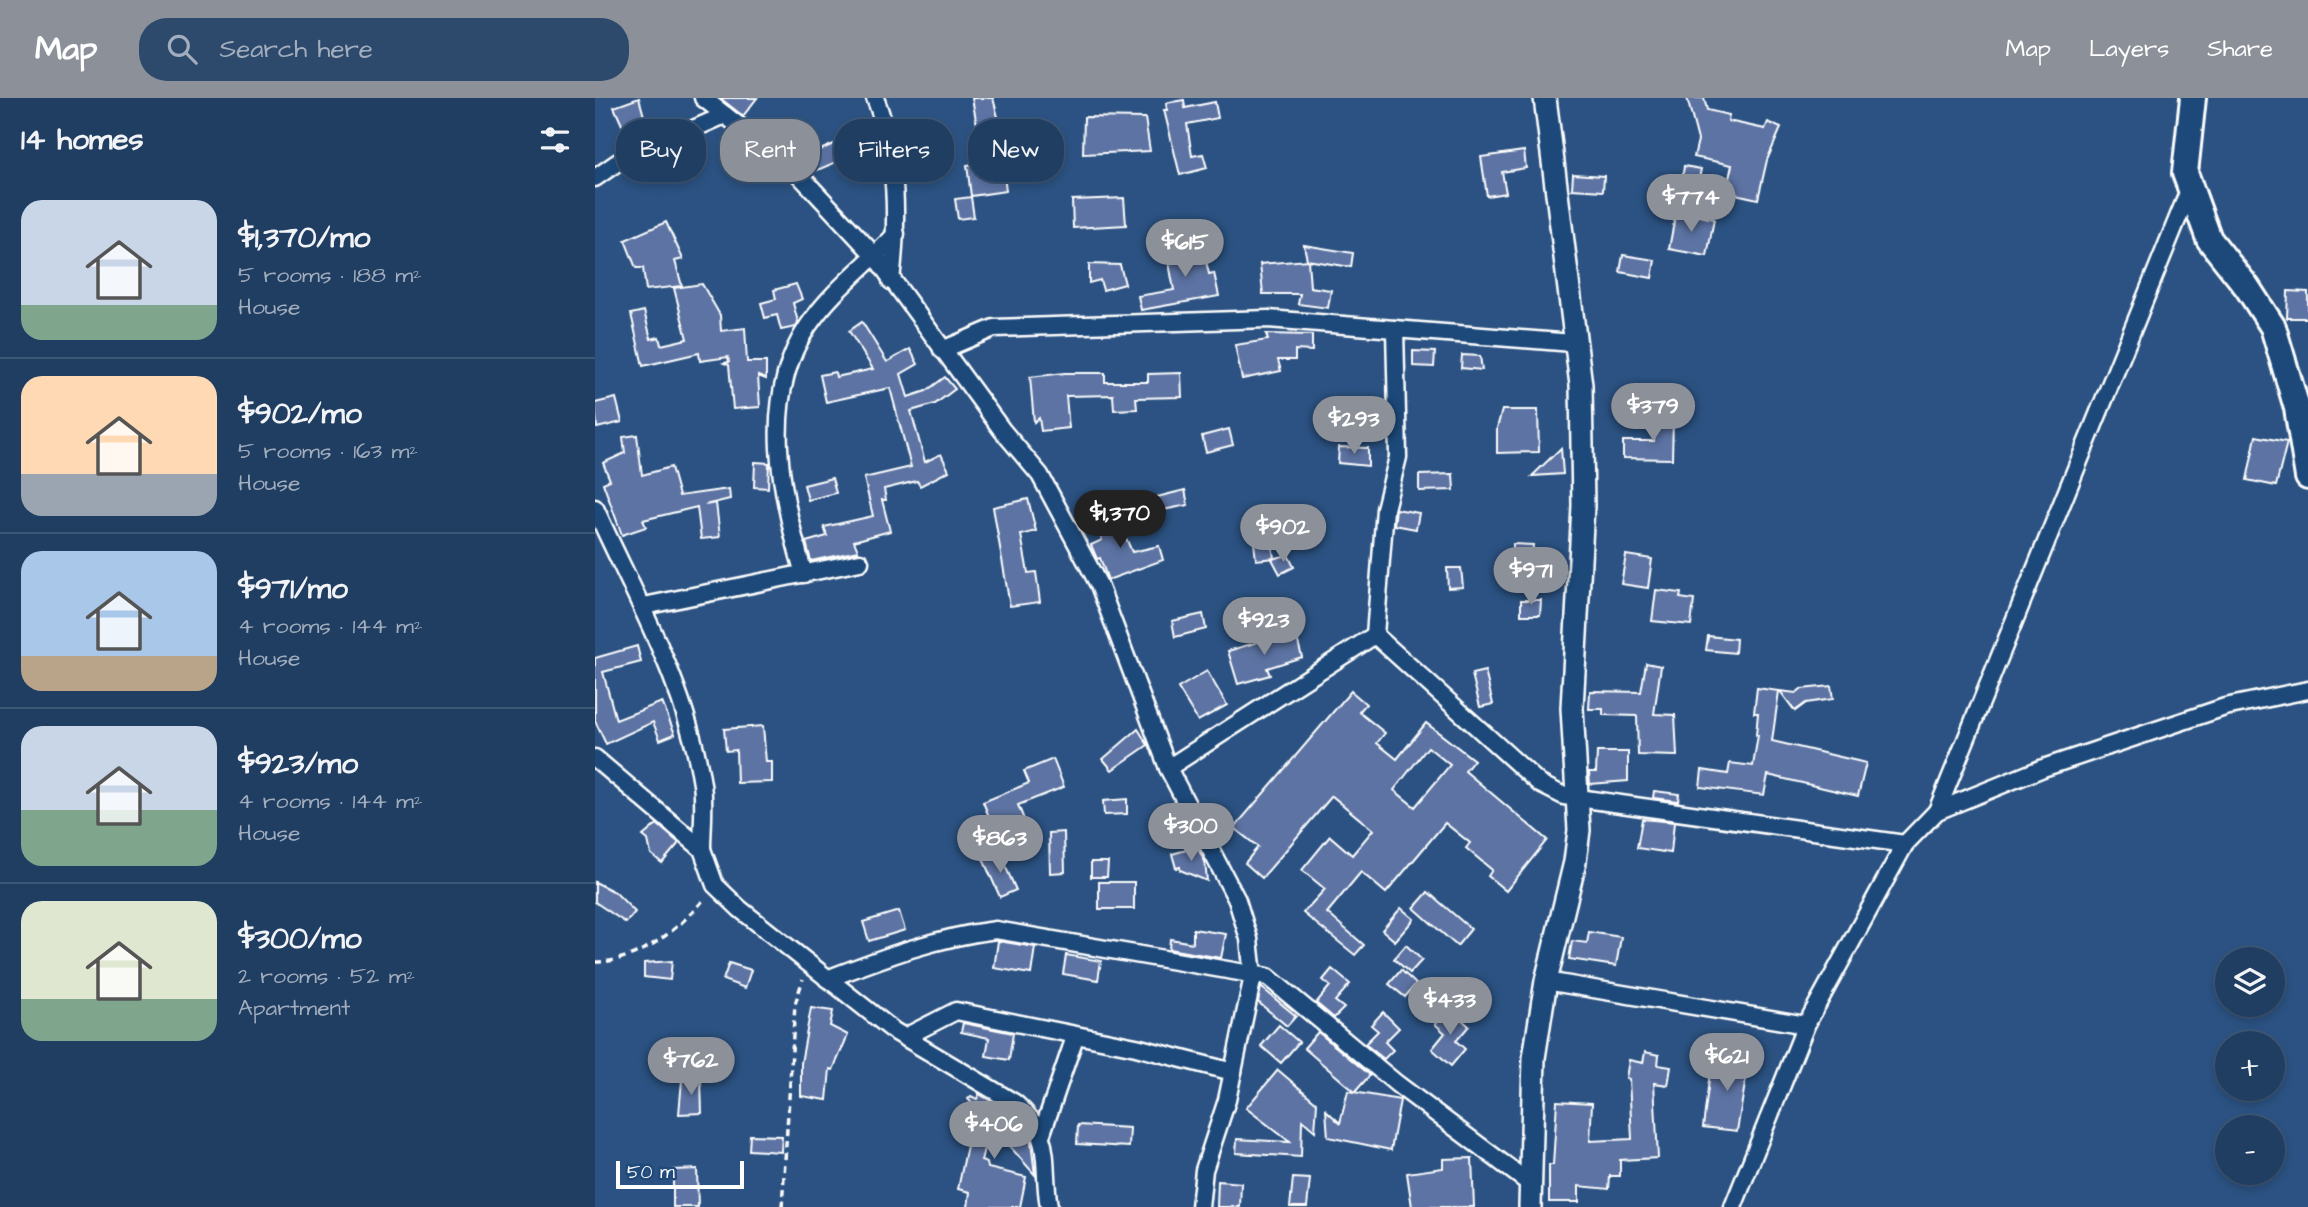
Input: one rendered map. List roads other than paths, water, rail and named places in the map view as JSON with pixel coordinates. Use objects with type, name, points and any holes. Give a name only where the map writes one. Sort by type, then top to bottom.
[{"type":"main road","points":[[2193,98],[2185,173],[2209,239],[2248,287],[2273,327],[2297,408],[2308,477]]},
{"type":"street","points":[[703,98],[792,167],[875,256],[942,350],[1040,475],[1099,585],[1168,768],[1237,900],[1249,939],[1253,976],[1227,1100],[1204,1170],[1200,1207]]},
{"type":"street","points":[[875,98],[886,125],[890,151],[897,234],[891,281]]},
{"type":"street","points":[[1529,1207],[1534,1058],[1546,981],[1575,862],[1579,830],[1571,708],[1583,506],[1581,385],[1573,343],[1545,98]]},
{"type":"street","points":[[595,178],[618,162],[725,115]]},
{"type":"street","points":[[1733,1207],[1806,1025],[1905,844],[1937,811],[2190,188]]},
{"type":"street","points":[[804,574],[786,513],[778,435],[782,393],[794,352],[807,328],[843,282],[897,234]]},
{"type":"street","points":[[942,350],[994,328],[1268,319],[1573,343]]},
{"type":"street","points":[[1374,635],[1385,509],[1398,457],[1395,329]]},
{"type":"street","points":[[595,508],[644,606],[692,740],[702,786],[702,849],[715,885],[808,963],[905,1037],[1015,1103],[1032,1118],[1042,1133]]},
{"type":"street","points":[[595,550],[610,542]]},
{"type":"street","points":[[644,606],[860,562]]},
{"type":"street","points":[[1374,635],[1540,784],[1578,799],[1905,844]]},
{"type":"street","points":[[1168,768],[1374,635]]},
{"type":"street","points":[[1937,811],[2043,768],[2225,707],[2308,690]]},
{"type":"street","points":[[595,758],[702,849]]},
{"type":"street","points":[[828,979],[886,957],[967,934],[996,930],[1268,977],[1397,1084],[1529,1183]]},
{"type":"street","points":[[1546,981],[1806,1025]]},
{"type":"street","points":[[905,1037],[957,1011],[1075,1037],[1136,1047],[1233,1072]]},
{"type":"street","points":[[1049,1207],[1042,1133],[1075,1037]]}]
